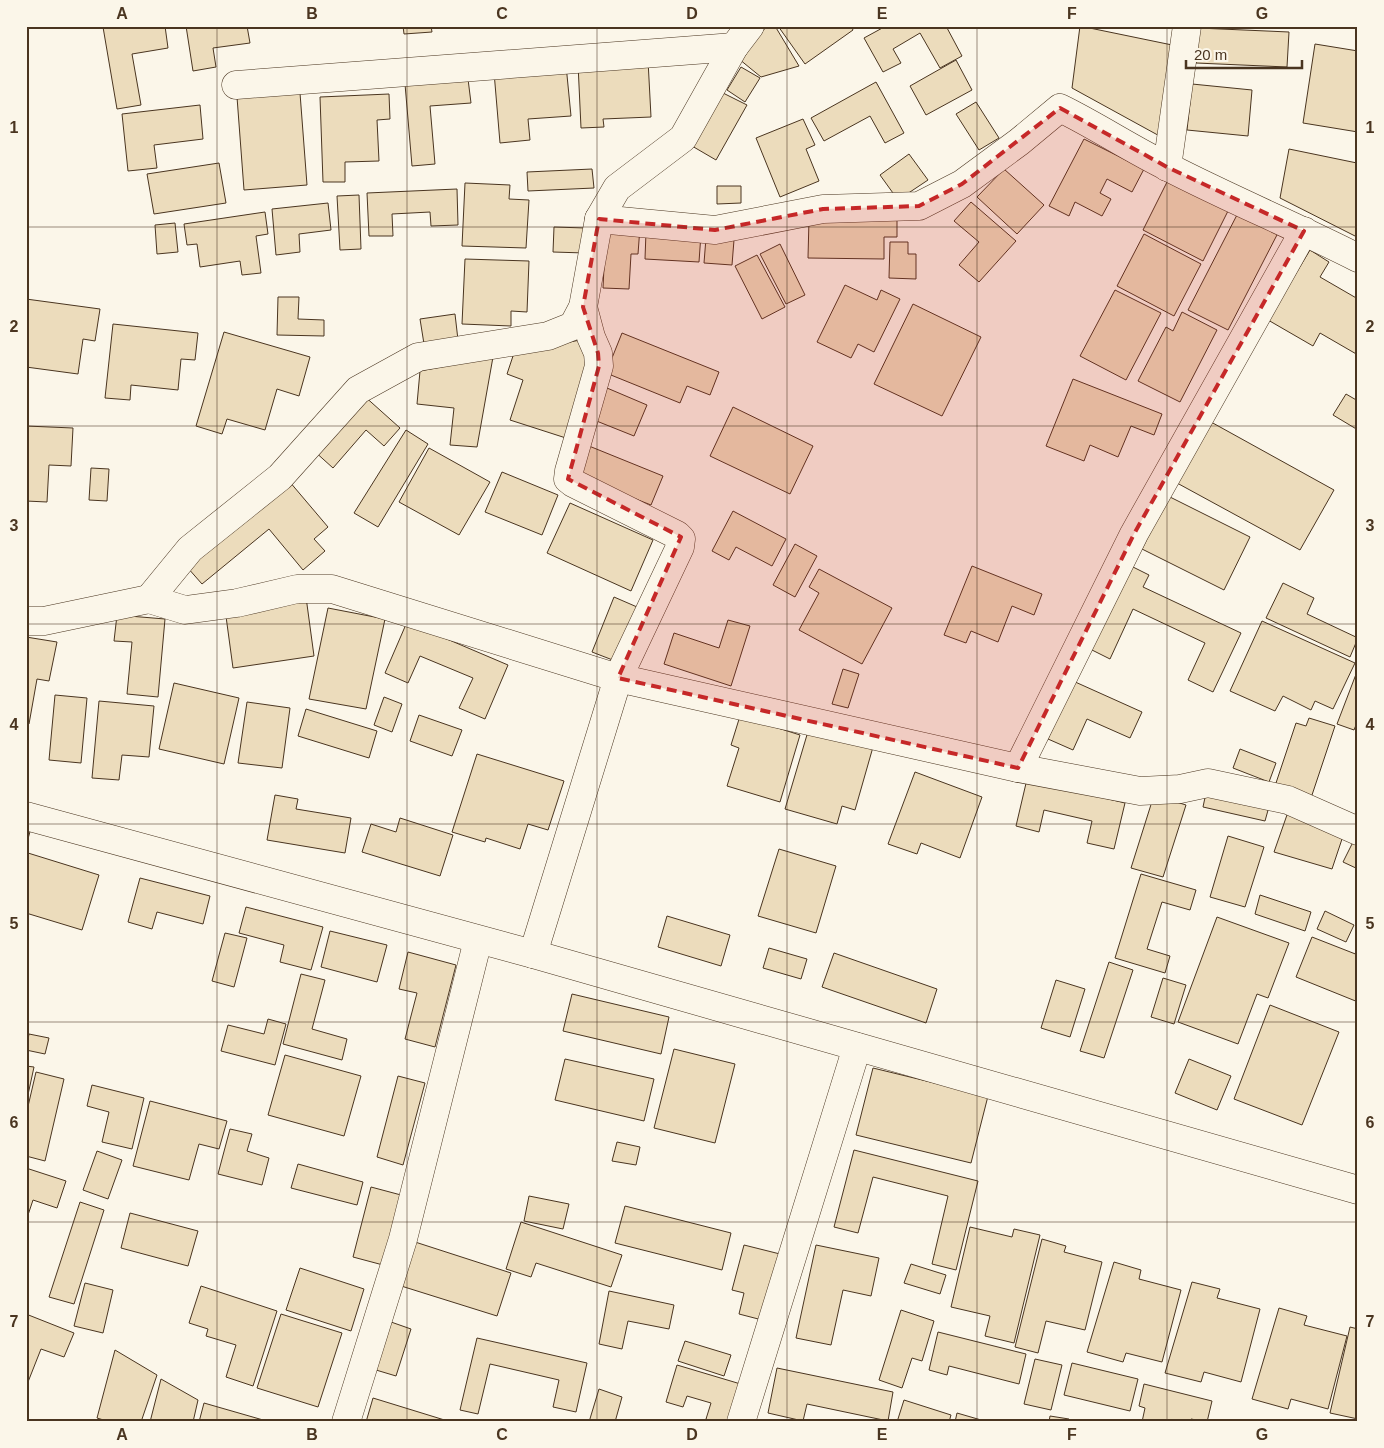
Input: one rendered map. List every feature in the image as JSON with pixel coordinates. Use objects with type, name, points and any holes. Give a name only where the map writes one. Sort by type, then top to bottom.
[{"type":"street","points":[[1167,167],[1187,26]]},
{"type":"street","points":[[236,85],[742,37]]},
{"type":"street","points":[[149,599],[190,549],[280,477],[358,390],[418,357],[548,336],[573,326],[583,307],[599,219],[617,188],[682,138],[742,37]]},
{"type":"street","points":[[599,219],[715,230],[823,209],[919,206],[962,184],[1019,142],[1060,108],[1167,167],[1358,258]]},
{"type":"street","points":[[1018,768],[1134,534],[1304,231]]},
{"type":"street","points":[[533,954],[618,678],[680,548],[681,539],[677,535],[573,483],[568,478],[599,366],[598,353],[591,337],[583,307]]},
{"type":"street","points":[[26,622],[44,621],[149,599],[185,610],[237,603],[297,589],[332,588],[618,678],[1018,768],[1140,790],[1180,789],[1208,782],[1288,800],[1358,831]]},
{"type":"street","points":[[26,816],[533,954],[1358,1190]]},
{"type":"street","points":[[346,1422],[403,1239],[478,940]]},
{"type":"street","points":[[742,1422],[857,1047]]},
{"type":"highlighted area","points":[[1060,108],[1167,167],[1304,231],[1134,534],[1018,768],[618,678],[681,537],[568,479],[599,366],[598,353],[583,307],[599,219],[715,230],[823,209],[919,206],[962,184]]},
{"type":"building","points":[[165,26],[168,48],[132,54],[141,105],[117,109],[103,27]]},
{"type":"building","points":[[186,26],[247,26],[250,43],[213,48],[216,67],[193,71]]},
{"type":"building","points":[[403,26],[431,26],[432,32],[404,34]]},
{"type":"building","points":[[767,26],[775,26],[799,66],[761,77],[739,59]]},
{"type":"building","points":[[778,26],[851,26],[853,30],[805,64]]},
{"type":"building","points":[[886,26],[946,26],[962,56],[940,68],[920,33],[893,49],[901,63],[883,72],[864,38]]},
{"type":"building","points":[[1080,26],[1177,46],[1165,139],[1072,88]]},
{"type":"building","points":[[1198,28],[1289,32],[1287,67],[1196,63]]},
{"type":"building","points":[[1315,44],[1358,51],[1358,132],[1303,123]]},
{"type":"building","points":[[648,60],[651,117],[603,119],[604,127],[581,128],[578,64]]},
{"type":"building","points":[[956,60],[972,90],[926,115],[910,86]]},
{"type":"building","points":[[566,65],[571,116],[528,119],[530,140],[500,143],[494,72]]},
{"type":"building","points":[[741,67],[760,78],[745,102],[727,90]]},
{"type":"building","points":[[468,79],[471,103],[430,106],[435,164],[412,166],[405,84]]},
{"type":"building","points":[[876,82],[904,133],[885,143],[870,116],[824,141],[811,118]]},
{"type":"building","points":[[1192,84],[1252,90],[1248,136],[1187,130]]},
{"type":"building","points":[[300,93],[307,185],[244,190],[237,97]]},
{"type":"building","points":[[723,93],[747,105],[716,160],[692,146]]},
{"type":"building","points":[[389,94],[390,119],[377,120],[379,161],[345,162],[345,182],[323,182],[320,97]]},
{"type":"building","points":[[976,102],[999,138],[979,150],[956,114]]},
{"type":"building","points":[[200,105],[203,139],[154,145],[157,168],[128,171],[122,114]]},
{"type":"building","points":[[803,119],[815,145],[806,149],[819,181],[780,197],[756,138]]},
{"type":"building","points":[[1084,139],[1144,169],[1132,192],[1107,179],[1100,193],[1111,199],[1102,216],[1075,202],[1069,216],[1049,206]]},
{"type":"building","points":[[1289,149],[1357,163],[1357,237],[1280,198]]},
{"type":"building","points":[[909,154],[928,180],[898,200],[880,175]]},
{"type":"building","points":[[219,163],[226,203],[154,214],[147,174]]},
{"type":"building","points":[[592,169],[594,188],[528,191],[527,172]]},
{"type":"building","points":[[1004,169],[1044,205],[1017,234],[977,197]]},
{"type":"building","points":[[1170,176],[1230,207],[1203,261],[1143,230]]},
{"type":"building","points":[[465,183],[510,185],[509,199],[529,200],[526,248],[462,246]]},
{"type":"building","points":[[717,186],[741,186],[741,203],[717,204]]},
{"type":"building","points":[[457,189],[458,225],[431,226],[430,212],[392,214],[393,236],[369,236],[367,193]]},
{"type":"building","points":[[359,195],[361,249],[340,250],[337,196]]},
{"type":"building","points":[[971,202],[1016,241],[979,282],[959,265],[979,242],[954,221]]},
{"type":"building","points":[[328,203],[331,230],[299,234],[300,252],[276,255],[272,209]]},
{"type":"building","points":[[1239,211],[1279,231],[1228,330],[1188,310]]},
{"type":"building","points":[[265,212],[268,234],[256,236],[261,273],[242,275],[240,261],[200,267],[197,244],[187,245],[184,224]]},
{"type":"building","points":[[809,219],[897,220],[897,237],[884,237],[884,259],[808,258]]},
{"type":"building","points":[[175,223],[178,252],[157,254],[155,225]]},
{"type":"building","points":[[606,226],[640,227],[638,254],[631,254],[629,289],[603,288]]},
{"type":"building","points":[[554,227],[586,228],[585,253],[553,252]]},
{"type":"building","points":[[646,232],[701,234],[699,262],[645,259]]},
{"type":"building","points":[[1144,234],[1201,264],[1174,316],[1117,286]]},
{"type":"building","points":[[706,238],[734,240],[732,265],[704,263]]},
{"type":"building","points":[[890,242],[908,242],[908,254],[916,254],[916,279],[889,278]]},
{"type":"building","points":[[780,244],[805,295],[786,304],[760,254]]},
{"type":"building","points":[[1310,250],[1329,262],[1320,277],[1358,299],[1358,355],[1320,333],[1313,346],[1268,320]]},
{"type":"building","points":[[757,255],[785,307],[762,319],[735,266]]},
{"type":"building","points":[[465,259],[529,261],[527,312],[511,311],[511,326],[462,324]]},
{"type":"building","points":[[845,285],[877,300],[881,290],[900,299],[874,352],[858,344],[851,358],[817,342]]},
{"type":"building","points":[[1115,290],[1161,313],[1126,380],[1080,356]]},
{"type":"building","points":[[278,297],[299,297],[298,319],[324,320],[324,336],[277,335]]},
{"type":"building","points":[[26,299],[100,309],[95,341],[83,339],[78,374],[26,367]]},
{"type":"building","points":[[913,304],[981,337],[942,416],[874,384]]},
{"type":"building","points":[[1182,312],[1217,330],[1180,402],[1138,381],[1166,327],[1173,331]]},
{"type":"building","points":[[455,314],[458,340],[424,344],[420,319]]},
{"type":"building","points":[[113,324],[198,333],[195,360],[181,359],[178,390],[131,385],[130,400],[105,398]]},
{"type":"building","points":[[224,332],[310,357],[299,396],[277,389],[265,430],[227,419],[222,434],[196,426]]},
{"type":"building","points":[[622,333],[719,372],[710,395],[687,386],[680,403],[606,373]]},
{"type":"building","points":[[580,340],[594,357],[569,439],[510,420],[523,380],[507,374],[514,353]]},
{"type":"building","points":[[493,357],[477,447],[450,445],[454,408],[417,404],[420,371]]},
{"type":"building","points":[[1073,379],[1162,414],[1154,435],[1131,426],[1118,457],[1090,445],[1084,461],[1046,446]]},
{"type":"building","points":[[607,388],[647,405],[634,436],[594,420]]},
{"type":"building","points":[[362,394],[400,428],[384,446],[366,430],[333,468],[313,450]]},
{"type":"building","points":[[1346,394],[1358,401],[1358,430],[1333,415]]},
{"type":"building","points":[[733,407],[813,446],[790,494],[710,456]]},
{"type":"building","points":[[1211,422],[1334,490],[1300,550],[1177,483]]},
{"type":"building","points":[[26,426],[73,428],[71,466],[49,465],[47,502],[26,501]]},
{"type":"building","points":[[406,430],[428,444],[378,527],[354,513]]},
{"type":"building","points":[[589,446],[663,476],[651,505],[577,476]]},
{"type":"building","points":[[429,448],[490,482],[459,535],[399,502]]},
{"type":"building","points":[[91,468],[109,469],[107,501],[89,500]]},
{"type":"building","points":[[502,472],[558,495],[542,535],[485,512]]},
{"type":"building","points":[[289,481],[328,527],[314,539],[325,551],[303,570],[269,529],[202,584],[187,567]]},
{"type":"building","points":[[1168,496],[1250,537],[1224,590],[1142,549]]},
{"type":"building","points":[[570,503],[653,540],[631,591],[547,553]]},
{"type":"building","points":[[733,511],[786,539],[772,566],[736,547],[729,560],[712,551]]},
{"type":"building","points":[[795,544],[817,556],[795,597],[773,585]]},
{"type":"building","points":[[1129,565],[1149,575],[1143,587],[1241,633],[1213,692],[1188,680],[1205,643],[1133,609],[1110,659],[1090,649]]},
{"type":"building","points":[[972,566],[1042,594],[1034,615],[1012,606],[998,642],[971,631],[966,643],[944,635]]},
{"type":"building","points":[[819,569],[892,608],[862,664],[799,630],[819,593],[809,587]]},
{"type":"building","points":[[1283,583],[1314,598],[1307,614],[1358,638],[1350,657],[1266,618]]},
{"type":"building","points":[[306,597],[314,656],[233,668],[225,609]]},
{"type":"building","points":[[614,597],[644,610],[623,664],[592,652]]},
{"type":"building","points":[[328,608],[385,619],[366,709],[309,699]]},
{"type":"building","points":[[117,615],[165,619],[158,697],[127,694],[132,642],[114,641]]},
{"type":"building","points":[[728,620],[750,626],[731,686],[664,664],[674,633],[719,648]]},
{"type":"building","points":[[1262,621],[1355,663],[1333,709],[1315,701],[1311,710],[1283,696],[1275,711],[1230,691]]},
{"type":"building","points":[[407,622],[508,665],[485,719],[459,708],[473,678],[420,656],[408,683],[385,673]]},
{"type":"building","points":[[26,637],[57,642],[49,681],[37,679],[29,724],[26,723]]},
{"type":"building","points":[[843,669],[859,674],[848,708],[832,704]]},
{"type":"building","points":[[1358,669],[1358,720],[1354,730],[1337,724]]},
{"type":"building","points":[[1073,681],[1142,712],[1130,738],[1087,719],[1073,750],[1048,739]]},
{"type":"building","points":[[174,683],[239,698],[224,764],[159,749]]},
{"type":"building","points":[[55,695],[87,698],[81,763],[49,760]]},
{"type":"building","points":[[384,697],[402,704],[392,732],[374,725]]},
{"type":"building","points":[[99,701],[154,706],[149,757],[122,755],[119,780],[92,778]]},
{"type":"building","points":[[247,702],[290,708],[282,768],[238,763]]},
{"type":"building","points":[[306,709],[377,731],[369,758],[298,736]]},
{"type":"building","points":[[419,715],[462,730],[452,756],[410,741]]},
{"type":"building","points":[[740,716],[800,735],[780,802],[727,786],[739,748],[731,745]]},
{"type":"building","points":[[1309,718],[1335,726],[1311,798],[1275,786],[1296,723],[1306,726]]},
{"type":"building","points":[[809,728],[873,747],[855,810],[842,806],[837,824],[785,809]]},
{"type":"building","points":[[1240,749],[1276,763],[1269,782],[1233,768]]},
{"type":"building","points":[[477,754],[564,781],[548,830],[528,824],[520,849],[486,838],[485,842],[452,832]]},
{"type":"building","points":[[915,772],[982,797],[960,858],[921,843],[917,854],[888,844]]},
{"type":"building","points":[[1027,779],[1125,803],[1114,849],[1087,843],[1092,821],[1044,810],[1039,832],[1016,826]]},
{"type":"building","points":[[1207,788],[1270,803],[1265,821],[1203,807]]},
{"type":"building","points":[[275,795],[298,799],[296,809],[351,818],[345,853],[267,840]]},
{"type":"building","points":[[1154,795],[1186,805],[1163,877],[1131,868]]},
{"type":"building","points":[[1288,812],[1345,830],[1332,869],[1274,852]]},
{"type":"building","points":[[400,818],[453,835],[440,876],[362,852],[371,824],[396,832]]},
{"type":"building","points":[[26,827],[31,828],[26,846]]},
{"type":"building","points":[[1228,836],[1264,847],[1245,907],[1210,897]]},
{"type":"building","points":[[1355,838],[1358,839],[1358,869],[1343,862]]},
{"type":"building","points":[[779,849],[836,866],[816,933],[758,916]]},
{"type":"building","points":[[28,853],[99,875],[82,930],[26,913],[26,858]]},
{"type":"building","points":[[1141,874],[1196,890],[1190,910],[1162,902],[1147,949],[1170,956],[1165,973],[1115,958]]},
{"type":"building","points":[[140,878],[210,896],[203,924],[157,912],[152,929],[128,922]]},
{"type":"building","points":[[1260,895],[1311,912],[1305,931],[1255,914]]},
{"type":"building","points":[[246,907],[323,927],[311,970],[280,962],[284,945],[239,933]]},
{"type":"building","points":[[1325,911],[1354,925],[1346,942],[1317,929]]},
{"type":"building","points":[[667,916],[730,935],[721,966],[658,947]]},
{"type":"building","points":[[1217,917],[1289,943],[1268,998],[1257,994],[1238,1044],[1178,1022]]},
{"type":"building","points":[[330,931],[387,945],[377,982],[321,967]]},
{"type":"building","points":[[225,933],[247,938],[234,987],[212,981]]},
{"type":"building","points":[[1312,937],[1358,955],[1358,1002],[1296,977]]},
{"type":"building","points":[[769,948],[807,959],[801,979],[763,968]]},
{"type":"building","points":[[408,952],[456,965],[435,1047],[405,1039],[417,993],[399,989]]},
{"type":"building","points":[[834,953],[937,989],[926,1023],[822,987]]},
{"type":"building","points":[[1109,962],[1133,970],[1104,1058],[1080,1051]]},
{"type":"building","points":[[301,974],[325,980],[312,1029],[347,1039],[342,1060],[283,1044]]},
{"type":"building","points":[[1163,978],[1186,985],[1174,1024],[1151,1017]]},
{"type":"building","points":[[1056,980],[1085,989],[1070,1037],[1041,1028]]},
{"type":"building","points":[[572,994],[669,1017],[661,1054],[563,1031]]},
{"type":"building","points":[[1270,1005],[1339,1032],[1302,1125],[1234,1099]]},
{"type":"building","points":[[268,1019],[286,1024],[275,1065],[221,1051],[228,1025],[264,1034]]},
{"type":"building","points":[[29,1034],[49,1038],[45,1054],[26,1050]]},
{"type":"building","points":[[674,1049],[735,1064],[715,1143],[654,1128]]},
{"type":"building","points":[[285,1055],[361,1076],[344,1136],[268,1115]]},
{"type":"building","points":[[565,1059],[654,1079],[644,1121],[555,1100]]},
{"type":"building","points":[[1189,1059],[1231,1076],[1217,1110],[1175,1093]]},
{"type":"building","points":[[26,1066],[34,1067],[26,1104]]},
{"type":"building","points":[[873,1068],[988,1096],[971,1163],[856,1135]]},
{"type":"building","points":[[36,1072],[64,1079],[45,1161],[26,1156],[26,1115]]},
{"type":"building","points":[[398,1076],[425,1083],[403,1165],[377,1157]]},
{"type":"building","points":[[92,1085],[144,1098],[132,1149],[102,1142],[109,1112],[87,1106]]},
{"type":"building","points":[[150,1101],[227,1121],[219,1149],[199,1144],[189,1180],[133,1166]]},
{"type":"building","points":[[230,1129],[252,1134],[247,1151],[269,1158],[262,1185],[218,1174]]},
{"type":"building","points":[[617,1142],[640,1147],[636,1165],[612,1161]]},
{"type":"building","points":[[854,1150],[978,1181],[956,1270],[932,1264],[948,1196],[873,1177],[858,1233],[834,1227]]},
{"type":"building","points":[[97,1151],[122,1160],[108,1199],[83,1190]]},
{"type":"building","points":[[298,1164],[363,1182],[357,1205],[291,1188]]},
{"type":"building","points":[[26,1168],[66,1181],[57,1208],[33,1200],[26,1221]]},
{"type":"building","points":[[371,1187],[401,1195],[383,1265],[353,1257]]},
{"type":"building","points":[[529,1196],[569,1204],[563,1229],[524,1221]]},
{"type":"building","points":[[80,1202],[104,1210],[74,1304],[49,1297]]},
{"type":"building","points":[[625,1206],[731,1233],[722,1270],[615,1243]]},
{"type":"building","points":[[130,1213],[198,1231],[188,1266],[121,1248]]},
{"type":"building","points":[[521,1222],[622,1255],[611,1287],[536,1263],[531,1277],[506,1269]]},
{"type":"building","points":[[970,1227],[1012,1237],[1014,1229],[1040,1235],[1014,1343],[985,1336],[990,1316],[951,1307]]},
{"type":"building","points":[[1042,1239],[1066,1246],[1064,1252],[1102,1262],[1085,1330],[1046,1321],[1038,1353],[1015,1347]]},
{"type":"building","points":[[412,1241],[511,1273],[497,1316],[398,1285]]},
{"type":"building","points":[[744,1245],[784,1255],[766,1321],[739,1314],[744,1293],[732,1290]]},
{"type":"building","points":[[816,1245],[879,1258],[871,1296],[843,1290],[831,1345],[796,1338]]},
{"type":"building","points":[[1114,1262],[1141,1270],[1139,1279],[1181,1290],[1162,1362],[1126,1353],[1123,1362],[1087,1352]]},
{"type":"building","points":[[911,1264],[946,1275],[940,1294],[904,1283]]},
{"type":"building","points":[[300,1268],[364,1289],[351,1331],[286,1310]]},
{"type":"building","points":[[1192,1282],[1220,1289],[1217,1298],[1260,1309],[1241,1382],[1204,1372],[1201,1382],[1165,1373]]},
{"type":"building","points":[[85,1283],[113,1290],[103,1333],[74,1326]]},
{"type":"building","points":[[201,1286],[277,1311],[253,1386],[226,1377],[236,1345],[206,1336],[208,1329],[189,1323]]},
{"type":"building","points":[[609,1291],[674,1305],[669,1329],[628,1321],[622,1349],[599,1344]]},
{"type":"building","points":[[1279,1308],[1307,1316],[1304,1325],[1347,1336],[1328,1409],[1291,1399],[1288,1409],[1252,1399]]},
{"type":"building","points":[[901,1310],[934,1321],[922,1361],[912,1358],[902,1388],[879,1380]]},
{"type":"building","points":[[26,1314],[74,1333],[64,1357],[41,1349],[28,1382],[26,1381]]},
{"type":"building","points":[[281,1314],[342,1333],[318,1407],[257,1388]]},
{"type":"building","points":[[391,1322],[411,1329],[396,1376],[376,1370]]},
{"type":"building","points":[[1350,1327],[1358,1329],[1358,1419],[1330,1413]]},
{"type":"building","points":[[938,1332],[1026,1354],[1019,1384],[949,1366],[947,1375],[929,1370]]},
{"type":"building","points":[[477,1338],[587,1363],[576,1412],[553,1407],[559,1380],[490,1364],[478,1414],[460,1410]]},
{"type":"building","points":[[685,1341],[731,1355],[724,1376],[678,1361]]},
{"type":"building","points":[[115,1350],[157,1375],[141,1422],[110,1422],[97,1418]]},
{"type":"building","points":[[1035,1359],[1062,1365],[1051,1410],[1024,1404]]},
{"type":"building","points":[[1072,1363],[1138,1379],[1130,1411],[1064,1395]]},
{"type":"building","points":[[677,1365],[744,1385],[733,1422],[714,1422],[706,1419],[711,1403],[687,1396],[683,1407],[666,1402]]},
{"type":"building","points":[[777,1368],[893,1392],[888,1421],[807,1404],[803,1421],[768,1413]]},
{"type":"building","points":[[161,1379],[198,1400],[193,1422],[150,1422]]},
{"type":"building","points":[[1144,1384],[1212,1401],[1207,1422],[1191,1419],[1191,1422],[1142,1422],[1145,1408],[1139,1406]]},
{"type":"building","points":[[599,1389],[622,1397],[615,1422],[589,1422]]},
{"type":"building","points":[[373,1398],[451,1422],[366,1422]]},
{"type":"building","points":[[904,1400],[951,1415],[949,1422],[897,1422]]},
{"type":"building","points":[[204,1403],[270,1422],[199,1422]]},
{"type":"building","points":[[957,1413],[988,1422],[955,1422]]},
{"type":"building","points":[[1050,1416],[1069,1419],[1069,1422],[1049,1422]]}]
